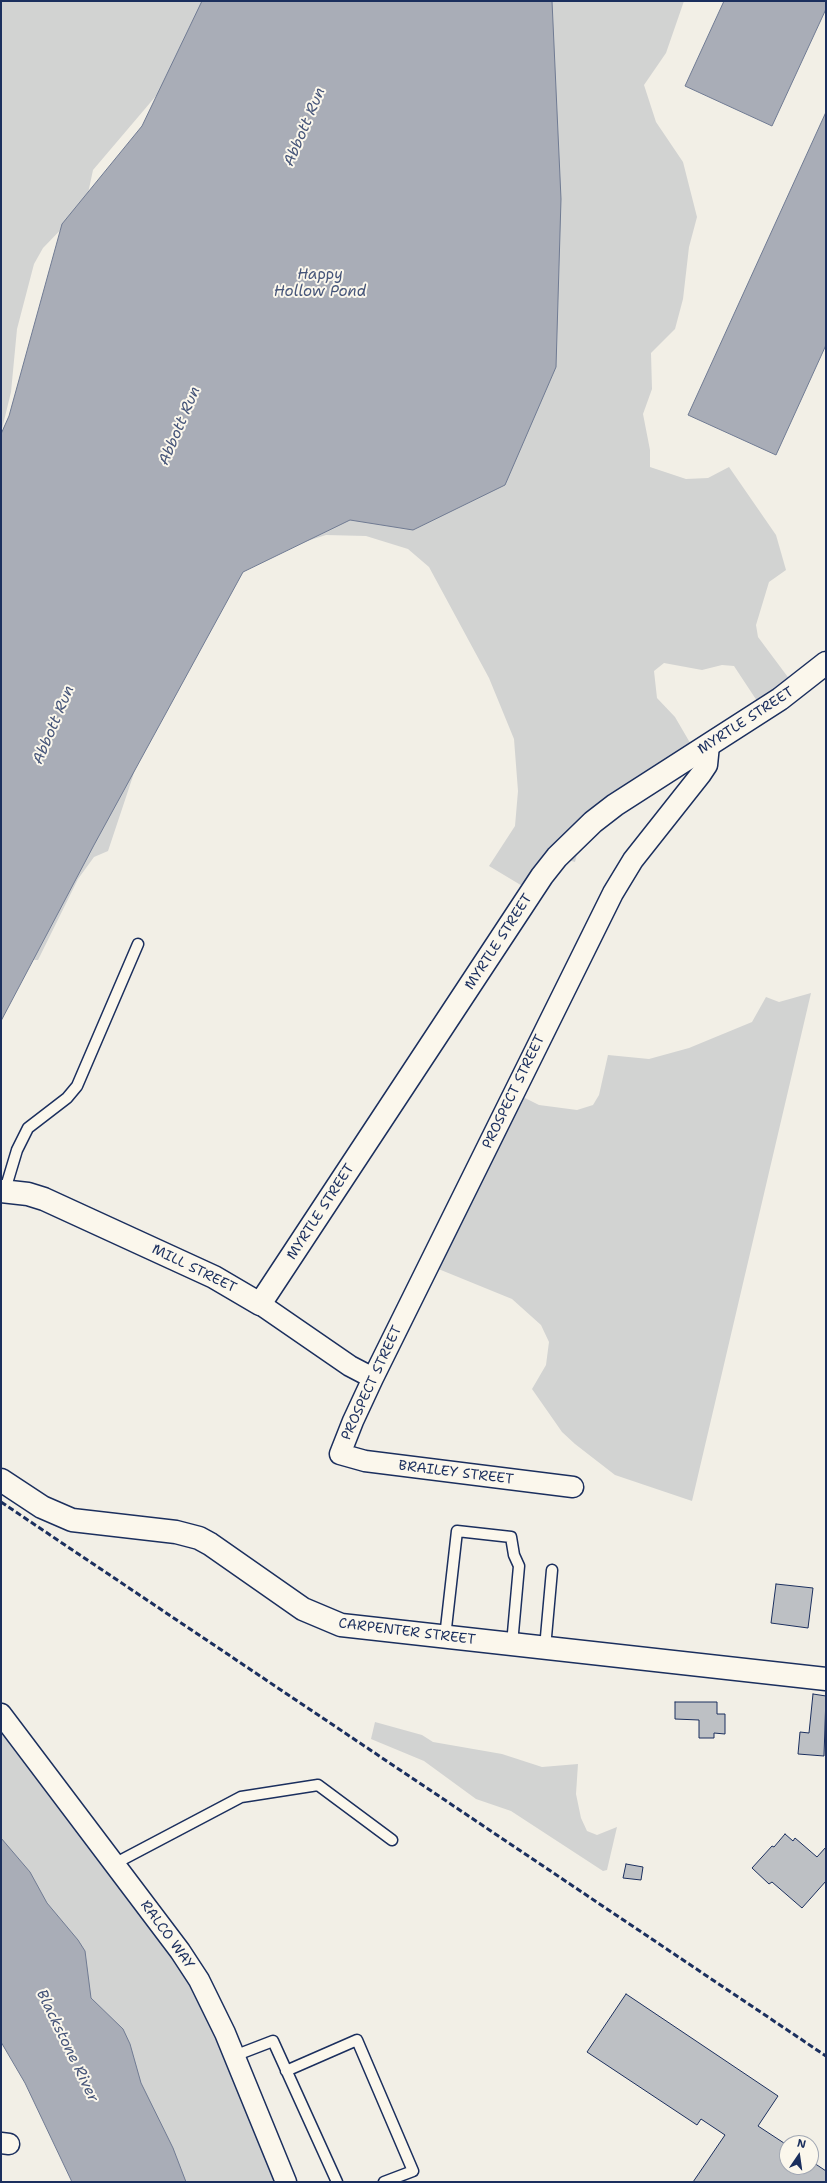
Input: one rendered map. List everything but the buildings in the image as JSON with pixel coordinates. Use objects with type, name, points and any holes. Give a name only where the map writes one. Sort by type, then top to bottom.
[{"type":"street","name":"MYRTLE STREET","points":[[260,1304],[538,883],[557,857],[593,822],[615,805],[780,699],[826,663]]},
{"type":"street","name":"PROSPECT STREET","points":[[340,1454],[353,1421],[373,1378],[613,892],[633,860],[707,765],[710,745]]},
{"type":"street","name":"MILL STREET","points":[[3,1191],[28,1194],[44,1199],[214,1277],[260,1304],[350,1366],[373,1378]]},
{"type":"street","name":"BRAILEY STREET","points":[[340,1454],[365,1461],[573,1488]]},
{"type":"street","name":"CARPENTER STREET","points":[[1,1480],[42,1507],[72,1520],[176,1532],[199,1538],[210,1544],[303,1609],[328,1621],[353,1627],[826,1678]]},
{"type":"street","name":"RALCO WAY","points":[[1,1714],[193,1971],[216,2015],[286,2182]]},
{"type":"lane","points":[[3,1191],[17,1150],[28,1128],[67,1098],[77,1086],[138,944]]},
{"type":"lane","points":[[445,1637],[457,1531],[511,1537],[514,1555],[519,1566],[512,1644]]},
{"type":"lane","points":[[545,1648],[552,1570]]},
{"type":"lane","points":[[114,1864],[241,1797],[318,1785],[392,1840]]},
{"type":"lane","points":[[286,2071],[357,2040],[413,2171],[384,2182]]},
{"type":"lane","points":[[234,2056],[273,2041],[337,2182]]},
{"type":"shaded area","points":[[1,1],[213,1],[195,50],[93,170],[87,198],[75,215],[43,248],[34,264],[17,329],[11,392],[1,433]]},
{"type":"shaded area","points":[[551,1],[684,1],[666,53],[644,85],[656,122],[683,162],[697,217],[689,247],[683,299],[675,329],[651,353],[652,389],[643,414],[650,450],[650,467],[686,479],[708,478],[729,467],[776,535],[786,570],[769,582],[756,625],[758,637],[796,688],[763,710],[734,666],[722,665],[702,670],[664,663],[654,671],[657,698],[675,717],[696,753],[579,845],[575,862],[564,859],[534,893],[489,866],[515,826],[518,791],[514,739],[489,678],[429,567],[408,549],[366,536],[326,535],[250,559],[140,755],[108,851],[94,857],[78,879],[38,960],[28,960]]},
{"type":"shaded area","points":[[811,993],[692,1501],[615,1475],[575,1444],[562,1432],[532,1389],[546,1365],[549,1342],[541,1325],[512,1299],[436,1268],[521,1096],[539,1105],[577,1110],[593,1105],[599,1095],[608,1055],[649,1059],[689,1048],[752,1022],[766,997],[779,1002]]},
{"type":"shaded area","points":[[1,1719],[164,1934],[263,2125],[291,2166],[289,2182],[167,2182],[1,1854]]},
{"type":"shaded area","points":[[375,1722],[422,1735],[433,1742],[502,1754],[542,1767],[578,1764],[576,1794],[581,1818],[587,1831],[597,1835],[617,1827],[607,1870],[603,1871],[511,1811],[476,1799],[424,1761],[371,1739]]},
{"type":"water","name":"Happy Hollow Pond","points":[[202,1],[552,1],[561,199],[556,367],[505,485],[413,530],[350,520],[243,572],[94,845],[1,1021],[1,434],[9,416],[62,224],[142,126]]},
{"type":"water","points":[[724,1],[826,1],[826,9],[772,126],[685,86]]},
{"type":"water","points":[[826,112],[826,345],[776,455],[688,415]]},
{"type":"water","name":"Blackstone River","points":[[1,1838],[30,1872],[47,1903],[78,1940],[85,1951],[91,1998],[123,2029],[130,2044],[141,2083],[173,2148],[186,2182],[72,2182],[25,2083],[1,2042]]},
{"type":"railway","points":[[1,1502],[826,2056]]},
{"type":"water label","name":"Abbott Run","points":[[305,127]]},
{"type":"water label","name":"Abbott Run","points":[[180,426]]},
{"type":"water label","name":"Abbott Run","points":[[54,725]]}]
